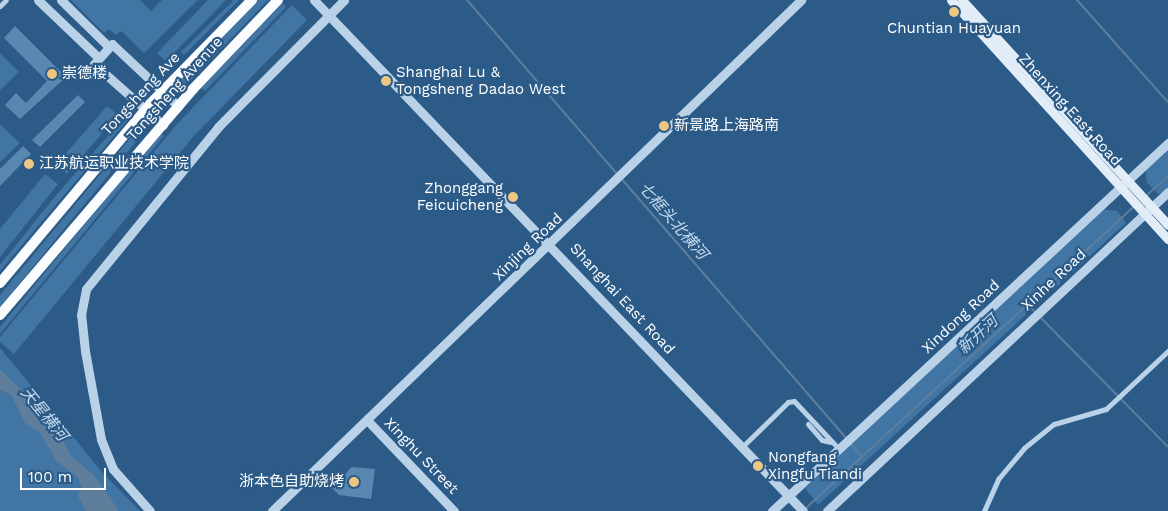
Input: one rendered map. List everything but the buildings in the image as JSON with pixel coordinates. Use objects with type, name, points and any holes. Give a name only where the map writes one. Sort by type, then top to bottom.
[{"type":"main road","name":"Tongsheng Ave","points":[[0,283],[162,91],[252,0]]},
{"type":"main road","name":"Tongsheng Avenue","points":[[0,315],[162,124],[278,0]]},
{"type":"main road","name":"Zhenxing East Road","points":[[951,0],[1143,204],[1168,226]]},
{"type":"main road","name":"Zhenxing East Road","points":[[962,0],[1124,184]]},
{"type":"main road","name":"Zhenxing East Road","points":[[1143,204],[1168,239]]},
{"type":"street","points":[[0,6],[6,0]]},
{"type":"street","points":[[38,0],[99,58]]},
{"type":"street","points":[[60,0],[109,47]]},
{"type":"street","name":"Shanghai East Road","points":[[314,0],[552,244],[801,508]]},
{"type":"street","points":[[150,511],[113,469],[101,439],[81,315],[86,289],[218,127],[344,0]]},
{"type":"street","name":"Xinjing Road","points":[[272,511],[552,244],[801,0]]},
{"type":"street","points":[[162,124],[94,64],[99,58],[112,44],[178,106]]},
{"type":"street","name":"Xindong Road","points":[[772,511],[1168,143]]},
{"type":"street","name":"Xinhe Road","points":[[827,511],[1038,314],[1143,204],[1168,192]]},
{"type":"street","points":[[984,511],[999,478],[1024,448],[1054,424],[1106,409],[1168,351]]},
{"type":"street","points":[[743,446],[788,402],[794,401],[832,442],[841,448]]},
{"type":"street","name":"Xinghu Street","points":[[367,420],[454,511]]},
{"type":"street","points":[[808,424],[822,440],[832,442]]},
{"type":"shaded area","points":[[71,0],[140,0],[151,11],[162,0],[198,0],[144,53],[121,31],[116,35],[109,29],[104,33]]},
{"type":"shaded area","points":[[208,0],[226,0],[166,61],[157,53]]},
{"type":"shaded area","points":[[234,0],[239,0],[184,55],[181,52]]},
{"type":"shaded area","points":[[258,0],[268,0],[169,103],[164,98]]},
{"type":"shaded area","points":[[283,3],[286,7],[205,91],[201,88]]},
{"type":"shaded area","points":[[292,5],[307,20],[193,137],[14,354],[0,342],[0,337],[177,124]]},
{"type":"shaded area","points":[[0,53],[19,72],[0,90]]},
{"type":"shaded area","points":[[107,106],[118,115],[67,174],[56,165]]},
{"type":"shaded area","points":[[133,107],[136,110],[0,271],[0,265],[53,199]]},
{"type":"shaded area","points":[[147,118],[152,122],[0,307],[0,295]]},
{"type":"shaded area","points":[[0,124],[20,143],[0,162]]},
{"type":"shaded area","points":[[160,133],[164,136],[0,334],[0,327]]},
{"type":"shaded area","points":[[1168,148],[1168,189],[1158,194],[1147,183],[1145,169]]},
{"type":"shaded area","points":[[45,174],[58,184],[0,257],[0,229]]},
{"type":"shaded area","points":[[1102,209],[1117,211],[1126,223],[818,505],[805,488]]},
{"type":"shaded area","points":[[0,348],[103,473],[140,511],[0,511]]},
{"type":"shaded area","points":[[0,369],[20,389],[39,420],[63,440],[71,456],[93,474],[119,511],[86,511],[78,496],[82,487],[78,478],[56,460],[41,434],[25,423],[12,396],[0,389]]},
{"type":"waterway","name":"七框头北横河","points":[[467,0],[617,174]]},
{"type":"waterway","points":[[1077,0],[1168,102]]},
{"type":"waterway","name":"新开河","points":[[1146,196],[1168,176]]},
{"type":"waterway","name":"七框头北横河","points":[[620,177],[846,438]]},
{"type":"waterway","name":"新开河","points":[[805,509],[1135,206]]},
{"type":"waterway","points":[[1028,304],[1035,312]]},
{"type":"waterway","points":[[1040,317],[1168,447]]},
{"type":"waterway","name":"七框头北横河","points":[[849,442],[862,457]]},
{"type":"place","name":"Chuntian Huayuan","points":[[954,12]]},
{"type":"place","name":"崇德楼","points":[[52,74]]},
{"type":"place","name":"Shanghai Lu & Tongsheng Dadao West","points":[[386,81]]},
{"type":"place","name":"新景路上海路南","points":[[664,126]]},
{"type":"place","name":"江苏航运职业技术学院","points":[[29,164]]},
{"type":"place","name":"Zhonggang Feicuicheng","points":[[513,197]]},
{"type":"place","name":"Nongfang Xingfu Tiandi","points":[[758,466]]},
{"type":"place","name":"浙本色自助烧烤","points":[[354,482]]},
{"type":"water label","name":"天星横河","points":[[44,414]]}]
